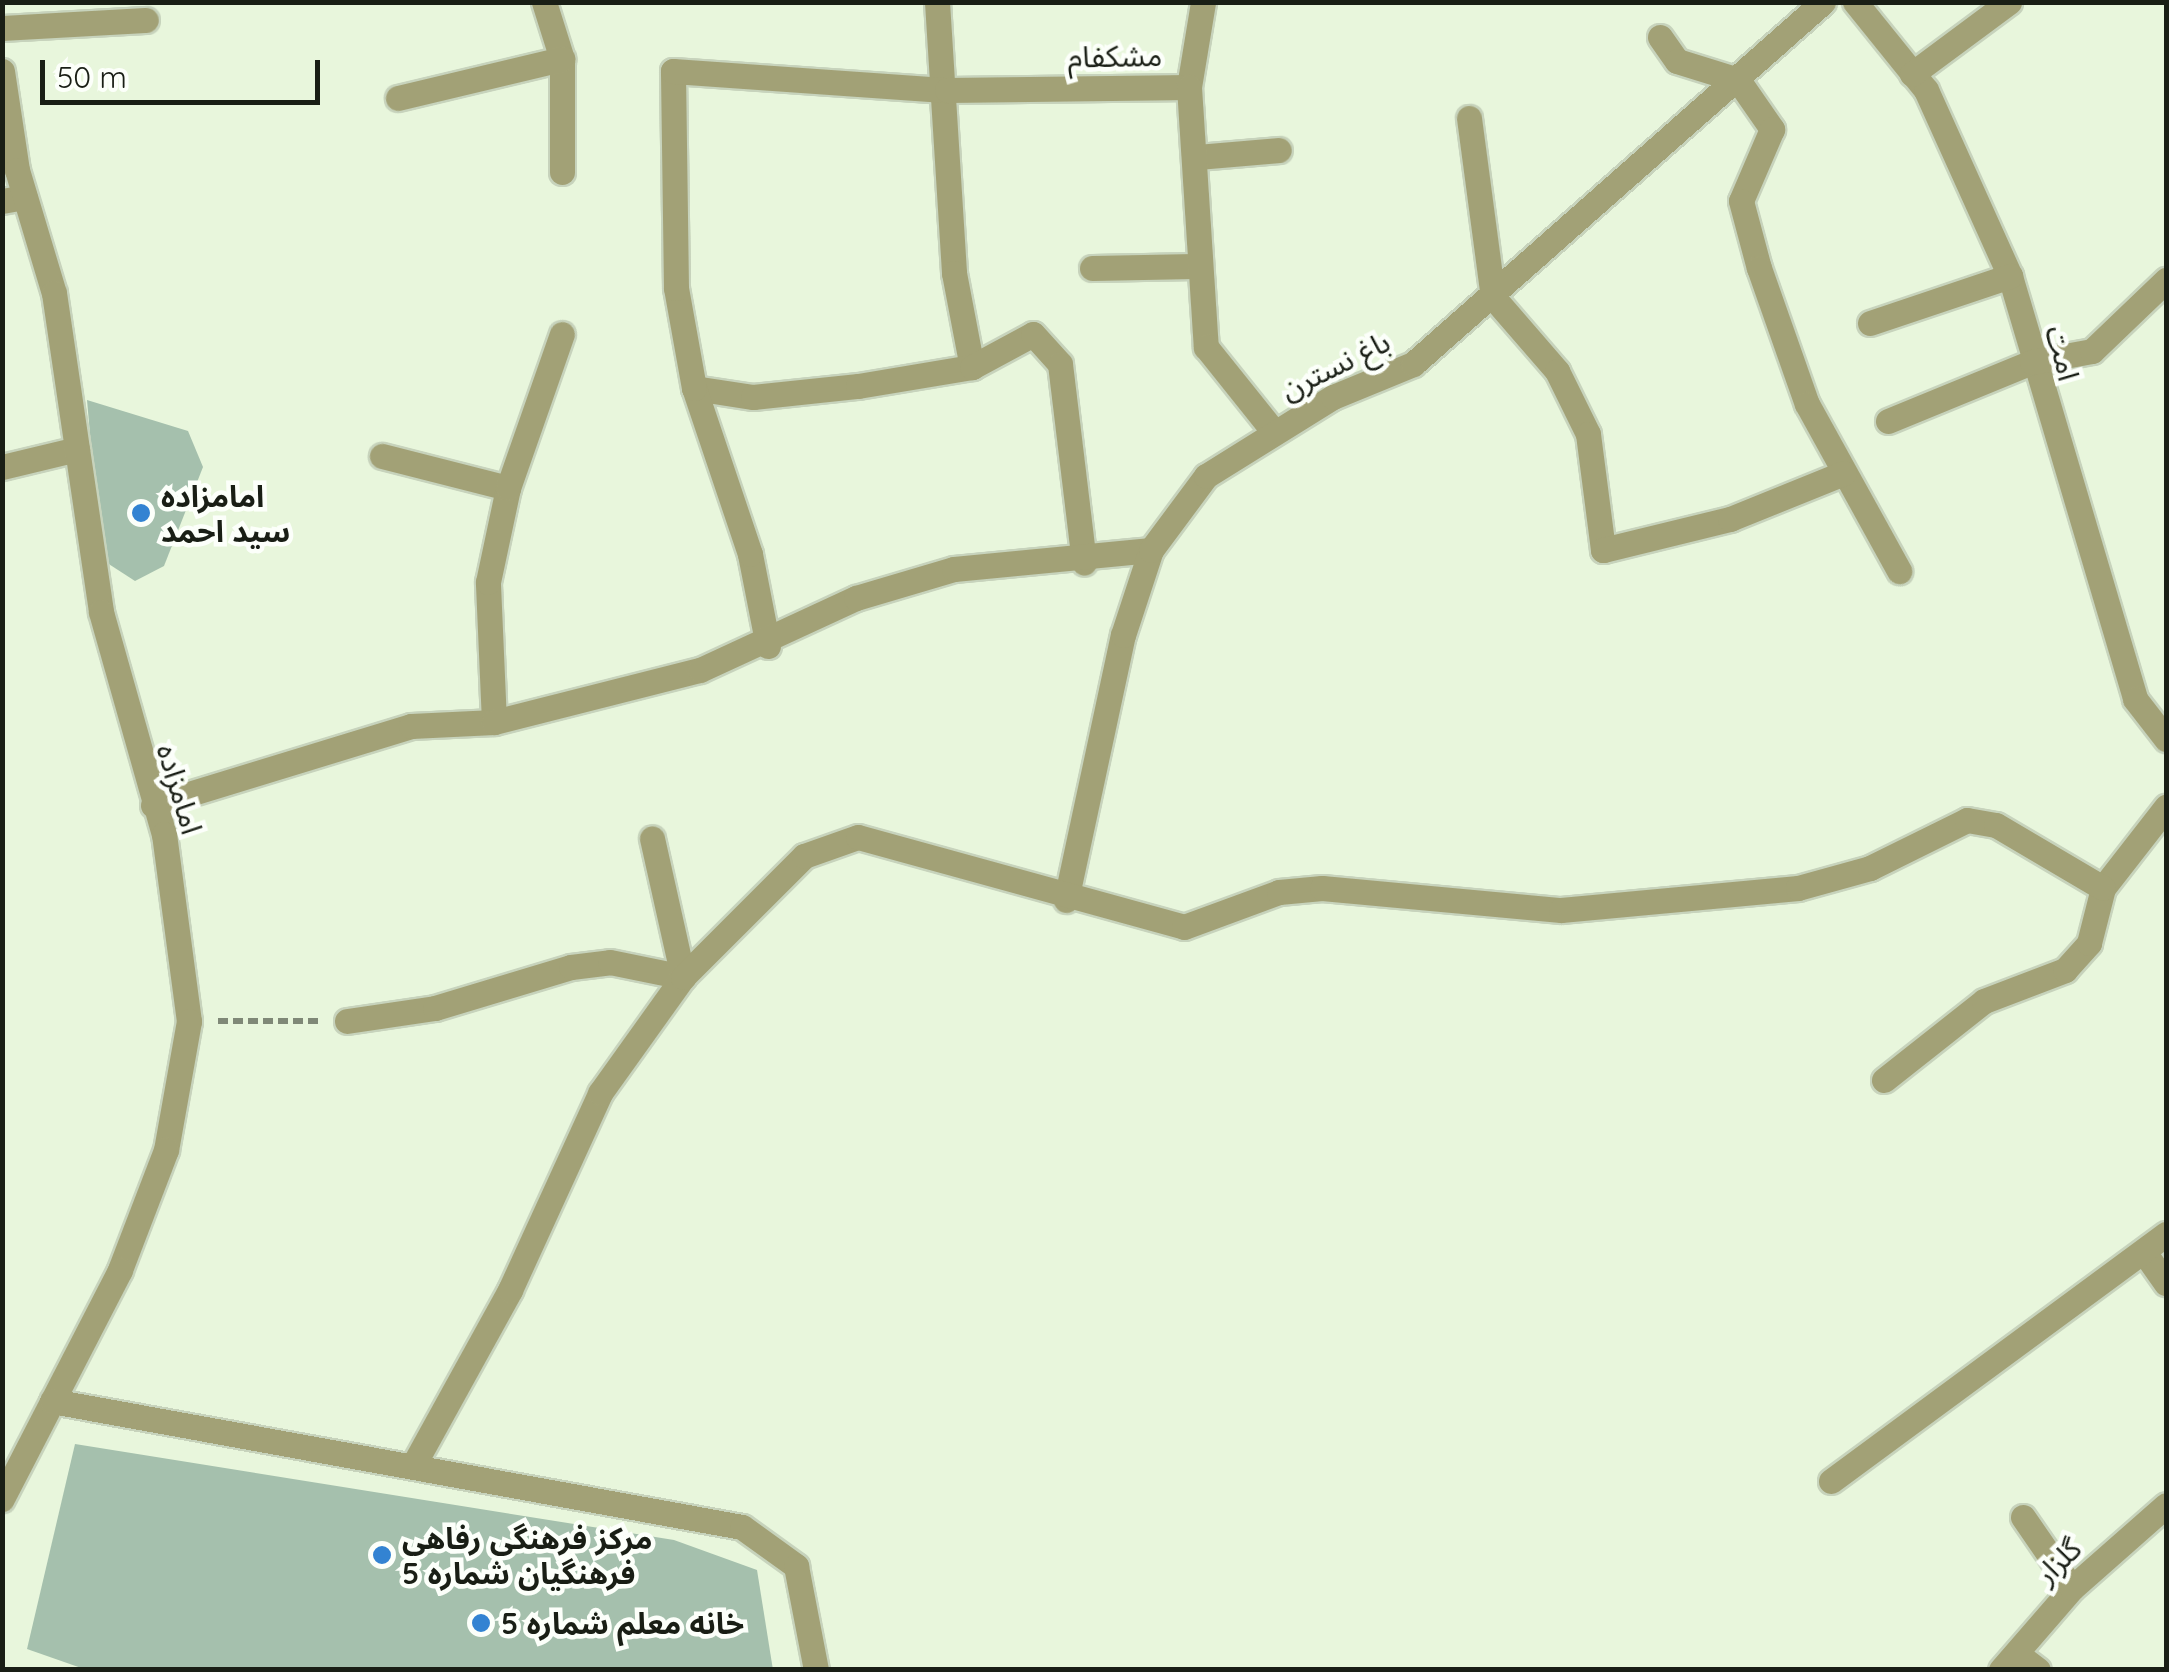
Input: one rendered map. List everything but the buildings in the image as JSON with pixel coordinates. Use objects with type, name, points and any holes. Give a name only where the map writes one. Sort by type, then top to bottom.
[{"type":"street","points":[[544,2],[562,59],[562,172]]},
{"type":"street","points":[[937,2],[947,90],[954,272],[972,367]]},
{"type":"street","points":[[1189,87],[1203,2]]},
{"type":"street","name":"باغ نسترن","points":[[1066,900],[1123,635],[1152,550],[1206,476],[1274,432],[1412,364],[1493,297],[1823,2]]},
{"type":"street","name":"امت","points":[[1854,2],[1912,74],[2010,276],[2032,362],[2134,699],[2166,739]]},
{"type":"street","points":[[1912,74],[2009,2]]},
{"type":"street","points":[[2,28],[146,20]]},
{"type":"street","points":[[1660,37],[1677,61],[1738,80],[1772,129],[1741,201],[1758,268],[1807,404],[1899,571]]},
{"type":"street","points":[[398,98],[562,59]]},
{"type":"street","name":"مشکفام","points":[[694,388],[676,288],[673,71],[947,90],[1189,87],[1198,157],[1196,266],[1206,347],[1274,432]]},
{"type":"street","name":"امامزاده","points":[[2,72],[14,199],[54,293],[101,612],[152,805],[189,1021],[166,1150],[120,1270],[2,1499]]},
{"type":"street","points":[[1469,118],[1493,297],[1557,371],[1588,434],[1603,550],[1730,519],[1844,474]]},
{"type":"street","points":[[1198,157],[1279,150]]},
{"type":"street","points":[[1092,268],[1196,266]]},
{"type":"street","points":[[1870,324],[2010,276]]},
{"type":"street","points":[[1888,421],[2032,362],[2092,351],[2166,280]]},
{"type":"street","points":[[494,722],[488,582],[508,488],[562,334]]},
{"type":"street","points":[[768,646],[750,554],[694,388],[753,397],[972,367],[1034,334],[1060,364],[1084,563]]},
{"type":"street","points":[[2,466],[77,448]]},
{"type":"street","points":[[382,456],[508,488]]},
{"type":"street","points":[[152,805],[411,726],[494,722],[768,646],[856,598],[954,570],[1084,563],[1152,550]]},
{"type":"street","points":[[1884,1080],[1984,1001],[2065,970],[2090,942],[2102,888],[2166,807]]},
{"type":"street","points":[[414,1464],[510,1290],[600,1092],[683,977],[804,856],[858,836],[1066,900],[1184,927],[1279,892],[1322,888],[1562,910],[1798,888],[1870,868],[1967,820],[1996,825],[2102,888]]},
{"type":"street","points":[[652,838],[683,977]]},
{"type":"street","points":[[346,1021],[435,1008],[571,967],[610,962],[683,977]]},
{"type":"street","points":[[1831,1481],[2166,1234]]},
{"type":"street","points":[[2144,1252],[2166,1283]]},
{"type":"street","points":[[52,1401],[414,1464],[742,1527],[796,1566],[816,1670]]},
{"type":"street","name":"گلزار","points":[[2009,1661],[2072,1588],[2166,1506]]},
{"type":"street","points":[[2023,1516],[2072,1588]]},
{"type":"street","points":[[2009,1661],[2038,1670]]},
{"type":"path","points":[[189,1021],[346,1021]]},
{"type":"place","name":"امامزاده سید احمد","points":[[141,513]]},
{"type":"place","name":"مرکز فرهنگی رفاهی فرهنگیان شماره 5","points":[[382,1555]]},
{"type":"place","name":"خانه معلم شماره 5","points":[[481,1623]]}]
